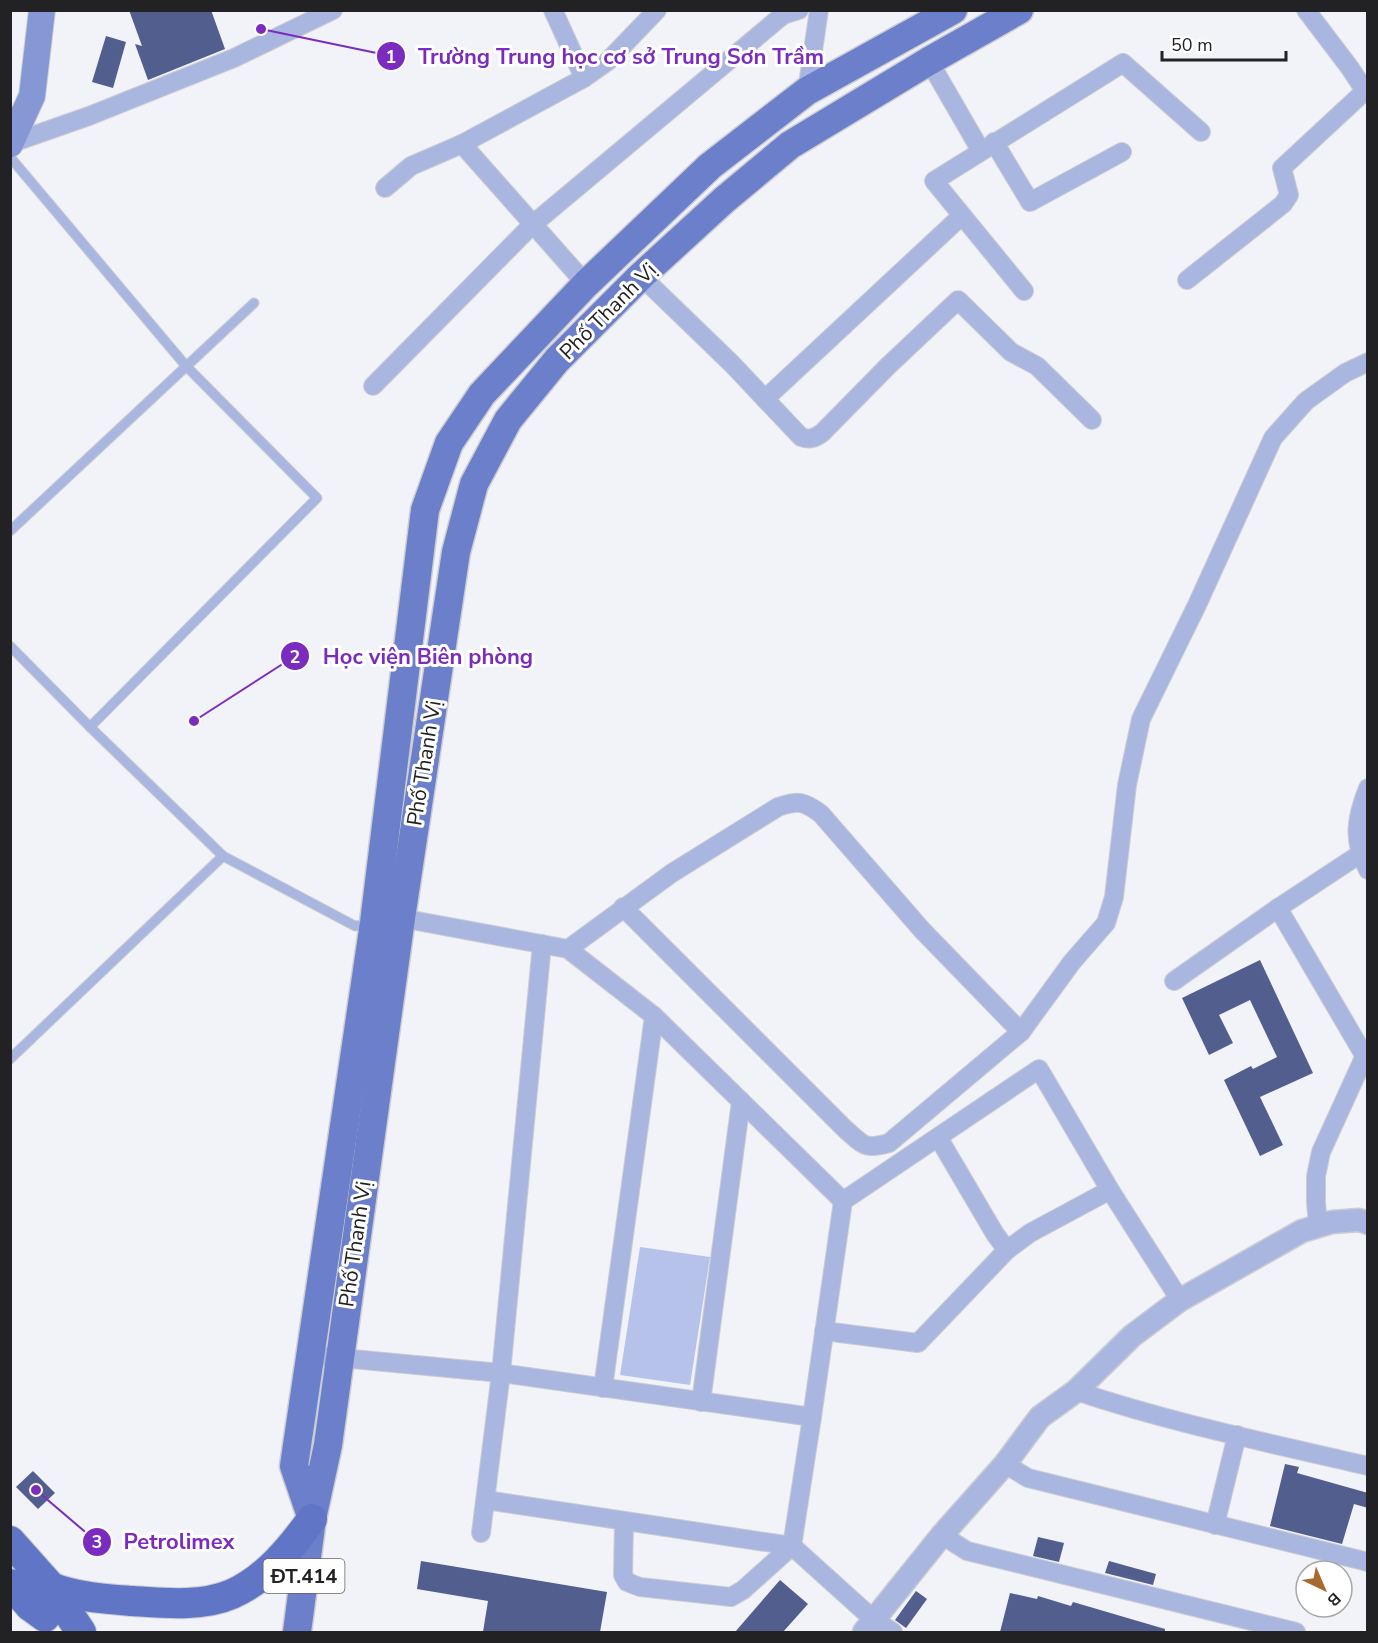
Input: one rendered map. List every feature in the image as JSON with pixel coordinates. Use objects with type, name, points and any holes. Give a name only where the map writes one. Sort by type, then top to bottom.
[{"type":"highway","points":[[40,1597],[60,1591],[112,1600],[175,1603],[208,1600],[232,1594],[261,1576],[290,1550],[312,1519]]},
{"type":"highway","points":[[10,1541],[40,1597],[66,1632]]},
{"type":"highway","points":[[10,1584],[40,1597],[81,1632]]},
{"type":"main road","points":[[11,148],[32,96],[42,10]]},
{"type":"main road","name":"Phố Thanh Vị","points":[[297,1632],[312,1519],[328,1445],[339,1358],[387,921],[425,510],[449,443],[482,394],[586,284],[710,166],[807,92],[953,10]]},
{"type":"main road","name":"Phố Thanh Vị","points":[[312,1519],[294,1466],[310,1355],[387,921],[456,552],[474,484],[508,420],[557,360],[641,276],[724,200],[790,145],[1019,10]]},
{"type":"street","points":[[11,148],[234,58],[333,10]]},
{"type":"street","points":[[553,10],[584,78]]},
{"type":"street","points":[[385,188],[411,166],[462,144],[584,78],[608,61],[657,10]]},
{"type":"street","points":[[765,10],[791,13]]},
{"type":"street","points":[[807,92],[819,10]]},
{"type":"street","points":[[1187,280],[1283,204],[1289,195],[1282,168],[1365,91],[1306,10]]},
{"type":"street","points":[[373,386],[532,225],[791,13]]},
{"type":"street","points":[[929,61],[987,146],[1030,202],[1122,152]]},
{"type":"street","points":[[1024,291],[934,181],[1123,63],[1201,132]]},
{"type":"street","points":[[462,144],[586,284]]},
{"type":"street","points":[[765,399],[955,222]]},
{"type":"street","points":[[641,276],[801,437],[814,438],[822,433],[958,300],[1011,352],[1037,366],[1092,420]]},
{"type":"street","points":[[623,907],[846,1130],[863,1144],[872,1148],[889,1143],[1021,1032],[1066,969],[1106,923],[1114,897],[1127,785],[1141,719],[1197,605],[1273,438],[1306,400],[1345,373],[1368,362]]},
{"type":"street","points":[[1174,981],[1278,908],[1364,862],[1357,837],[1359,811],[1368,788]]},
{"type":"street","points":[[568,949],[623,907],[727,837],[778,807],[794,801],[808,804],[821,814],[922,930],[1021,1032]]},
{"type":"street","points":[[1278,908],[1366,1052],[1322,1152],[1316,1176],[1318,1225]]},
{"type":"street","points":[[387,921],[568,949],[654,1016],[843,1201]]},
{"type":"street","points":[[480,1533],[501,1373],[542,944]]},
{"type":"street","points":[[603,1388],[654,1016]]},
{"type":"street","points":[[624,1522],[622,1575],[627,1582],[640,1587],[731,1597],[743,1590],[792,1546],[843,1201],[1039,1069],[1110,1190],[1180,1299]]},
{"type":"street","points":[[701,1402],[741,1101]]},
{"type":"street","points":[[938,1137],[995,1234],[1007,1250]]},
{"type":"street","points":[[824,1331],[918,1343],[1007,1250],[1030,1233],[1110,1190]]},
{"type":"street","points":[[869,1626],[942,1535],[1005,1464],[1040,1417],[1076,1391],[1132,1336],[1180,1299],[1302,1231],[1332,1222],[1359,1220],[1368,1223]]},
{"type":"street","points":[[310,1355],[501,1373],[812,1418]]},
{"type":"street","points":[[1076,1391],[1108,1402],[1368,1466]]},
{"type":"street","points":[[1215,1525],[1237,1435]]},
{"type":"street","points":[[1005,1464],[1028,1478],[1368,1562]]},
{"type":"street","points":[[486,1500],[792,1546],[869,1626],[893,1632]]},
{"type":"street","points":[[942,1535],[967,1551],[1296,1632]]},
{"type":"lane","points":[[11,148],[186,366],[317,498],[90,727]]},
{"type":"lane","points":[[10,531],[254,303]]},
{"type":"lane","points":[[10,646],[223,856],[355,926],[387,921]]},
{"type":"lane","points":[[10,1059],[223,856]]},
{"type":"shaded area","points":[[640,1247],[710,1257],[690,1385],[620,1375]]},
{"type":"building","points":[[129,10],[211,10],[225,49],[148,80],[135,44],[142,46]]},
{"type":"building","points":[[106,36],[126,42],[113,88],[92,82]]},
{"type":"building","points":[[1260,960],[1313,1073],[1260,1097],[1283,1145],[1260,1156],[1224,1080],[1251,1066],[1253,1069],[1277,1057],[1250,1000],[1219,1015],[1233,1043],[1209,1055],[1182,998]]},
{"type":"building","points":[[1285,1464],[1299,1467],[1297,1473],[1368,1493],[1368,1508],[1354,1504],[1342,1544],[1270,1526]]},
{"type":"building","points":[[33,1471],[55,1493],[38,1509],[16,1487]]},
{"type":"building","points":[[1038,1537],[1064,1543],[1059,1562],[1033,1556]]},
{"type":"building","points":[[421,1561],[607,1592],[600,1632],[483,1632],[488,1601],[417,1589]]},
{"type":"building","points":[[1109,1561],[1156,1574],[1153,1585],[1105,1573]]},
{"type":"building","points":[[780,1580],[808,1604],[783,1632],[735,1632]]},
{"type":"building","points":[[916,1591],[927,1599],[906,1628],[895,1620]]},
{"type":"building","points":[[1010,1593],[1037,1599],[1038,1596],[1071,1606],[1073,1602],[1165,1629],[1165,1632],[1000,1632]]},
{"type":"place","name":"Trường Trung học cơ sở Trung Sơn Trầm","points":[[261,29]]},
{"type":"place","name":"Học viện Biên phòng","points":[[194,721]]},
{"type":"place","name":"Petrolimex","points":[[36,1490]]}]
